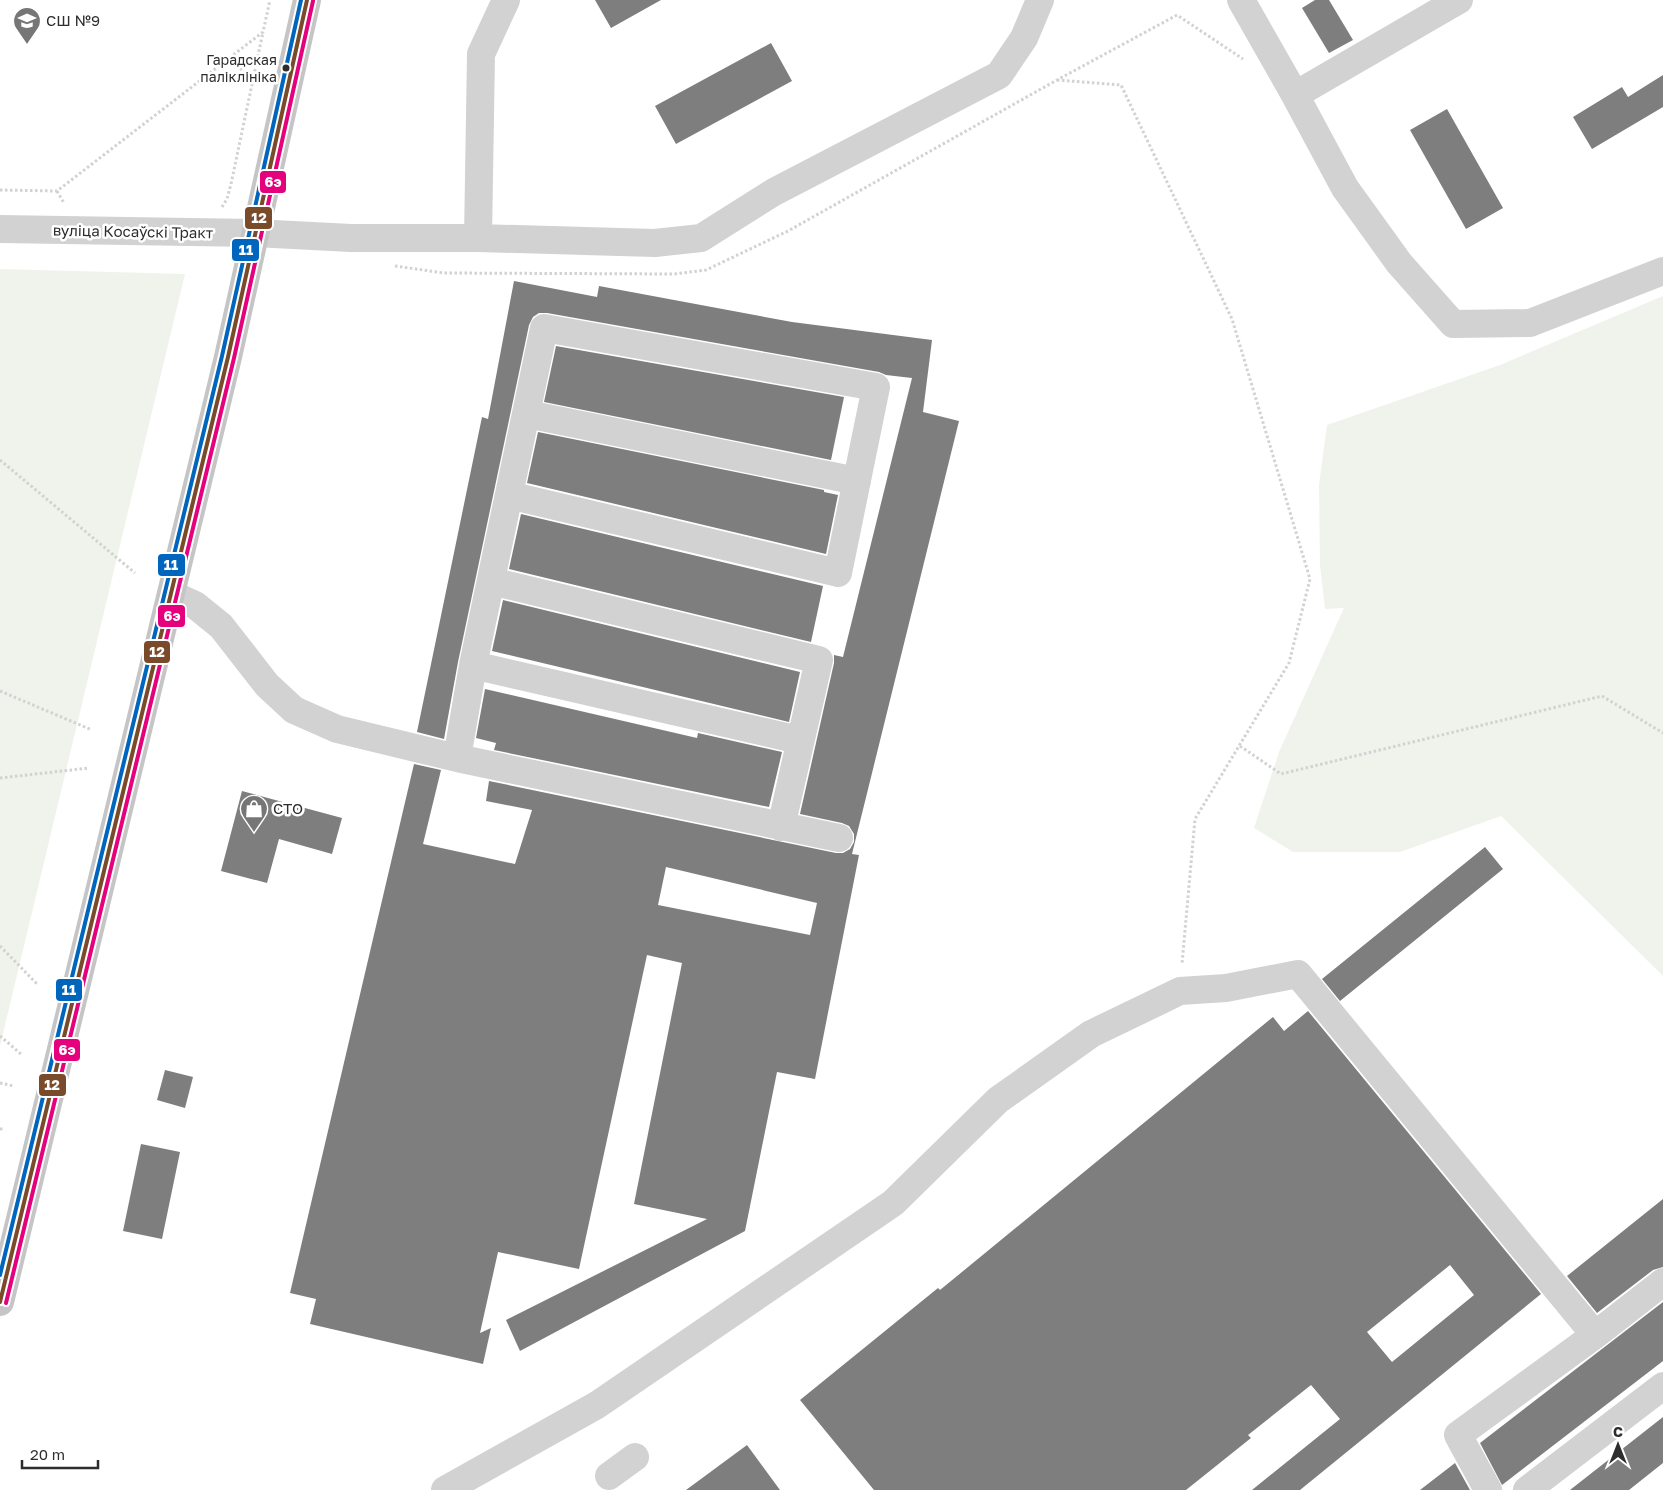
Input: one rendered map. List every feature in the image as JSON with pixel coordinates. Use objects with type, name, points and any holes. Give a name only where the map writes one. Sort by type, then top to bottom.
[{"type":"main road","points":[[0,1302],[228,357],[307,0]]},
{"type":"street","points":[[478,238],[481,54],[506,0]]},
{"type":"street","name":"вуліца Косаўскі Тракт","points":[[0,229],[655,243],[701,238],[774,192],[999,75],[1024,38],[1040,0]]},
{"type":"street","points":[[1241,0],[1345,188],[1399,263],[1453,324],[1530,323],[1663,271]]},
{"type":"street","points":[[1295,95],[1459,0]]},
{"type":"street","points":[[456,758],[473,665],[544,328],[876,387],[838,573],[509,495]]},
{"type":"street","points":[[526,414],[857,481]]},
{"type":"street","points":[[491,581],[818,660],[781,826]]},
{"type":"street","points":[[171,594],[195,605],[221,626],[267,684],[294,710],[337,729],[456,758],[839,838]]},
{"type":"street","points":[[473,665],[799,740]]},
{"type":"street","points":[[445,1490],[596,1405],[893,1204],[998,1100],[1091,1034],[1180,990],[1226,988],[1298,974],[1595,1335]]},
{"type":"street","points":[[1488,1490],[1458,1435],[1595,1335],[1663,1282]]},
{"type":"street","points":[[1527,1490],[1663,1386]]},
{"type":"street","points":[[609,1476],[635,1457]]},
{"type":"path","points":[[217,213],[228,199],[270,0]]},
{"type":"path","points":[[0,190],[57,190],[263,32]]},
{"type":"path","points":[[230,57],[253,82]]},
{"type":"path","points":[[1057,80],[1121,85],[1232,319],[1310,579],[1289,663],[1195,819],[1180,990]]},
{"type":"path","points":[[57,190],[67,207]]},
{"type":"path","points":[[0,460],[135,572]]},
{"type":"path","points":[[0,691],[92,730]]},
{"type":"path","points":[[1240,746],[1281,774],[1602,696],[1663,733]]},
{"type":"path","points":[[0,778],[89,768]]},
{"type":"path","points":[[0,946],[38,985]]},
{"type":"path","points":[[0,1036],[21,1054]]},
{"type":"path","points":[[0,1083],[14,1086]]},
{"type":"shaded area","points":[[0,269],[185,274],[0,1046]]},
{"type":"shaded area","points":[[1663,296],[1663,976],[1501,816],[1400,852],[1293,852],[1254,828],[1279,752],[1344,608],[1325,609],[1320,565],[1319,485],[1327,425],[1500,365]]},
{"type":"building","points":[[595,0],[661,0],[611,28]]},
{"type":"building","points":[[1315,0],[1329,0],[1353,40],[1329,53],[1302,8]]},
{"type":"building","points":[[771,43],[792,81],[676,144],[655,106]]},
{"type":"building","points":[[1663,75],[1663,107],[1592,149],[1573,117],[1622,87],[1628,97]]},
{"type":"building","points":[[1447,109],[1503,208],[1466,229],[1410,130]]},
{"type":"building","points":[[514,281],[597,297],[599,286],[792,322],[932,340],[923,412],[959,421],[852,854],[859,855],[815,1079],[777,1072],[745,1231],[520,1351],[506,1320],[707,1219],[634,1204],[682,963],[647,955],[579,1269],[498,1252],[480,1333],[491,1328],[483,1364],[310,1324],[316,1299],[290,1293],[414,764],[441,770],[423,844],[515,864],[532,810],[486,801],[489,781],[836,853],[843,853],[850,849],[854,842],[854,834],[849,826],[800,814],[834,663],[834,655],[843,657],[912,378],[886,375],[879,372],[547,313],[539,313],[533,317],[529,325],[458,662],[444,739],[417,732],[482,417],[488,419]],"holes":[[[666,867],[817,903],[810,935],[658,905]]]},
{"type":"building","points":[[556,346],[844,397],[831,460],[544,402]]},
{"type":"building","points":[[538,432],[824,490],[824,492],[838,495],[826,554],[527,483]]},
{"type":"building","points":[[521,514],[823,586],[811,642],[509,569]]},
{"type":"building","points":[[503,600],[800,672],[789,722],[492,651]]},
{"type":"building","points":[[485,689],[697,738],[698,733],[782,752],[769,807],[494,750],[496,743],[476,738]]},
{"type":"building","points":[[242,791],[342,818],[332,854],[279,839],[267,883],[221,871]]},
{"type":"building","points":[[1485,847],[1503,869],[1340,1001],[1322,979]]},
{"type":"building","points":[[1308,1011],[1541,1294],[1300,1490],[1252,1490],[1340,1419],[1311,1385],[1248,1435],[1251,1438],[1186,1490],[874,1490],[800,1400],[938,1288],[940,1290],[1273,1017],[1284,1031]],"holes":[[[1450,1265],[1474,1295],[1392,1362],[1367,1332]]]},
{"type":"building","points":[[165,1070],[193,1077],[185,1108],[157,1100]]},
{"type":"building","points":[[141,1144],[180,1152],[162,1239],[123,1231]]},
{"type":"building","points":[[1663,1199],[1663,1267],[1653,1270],[1597,1313],[1567,1276]]},
{"type":"building","points":[[1663,1302],[1663,1361],[1502,1485],[1480,1443]]},
{"type":"building","points":[[1663,1417],[1663,1463],[1629,1490],[1570,1490]]},
{"type":"building","points":[[747,1445],[780,1490],[686,1490]]},
{"type":"building","points":[[1455,1463],[1470,1490],[1420,1490]]},
{"type":"transit line","name":"11","points":[[0,1275],[222,356],[301,0]]},
{"type":"transit line","name":"12","points":[[0,1302],[228,357],[307,0]]},
{"type":"transit line","name":"6э","points":[[6,1303],[234,358],[313,1]]},
{"type":"place","name":"СШ №9","points":[[27,45]]},
{"type":"place","name":"Гарадская паліклініка","points":[[286,68]]},
{"type":"place","name":"СТО","points":[[254,833]]}]
